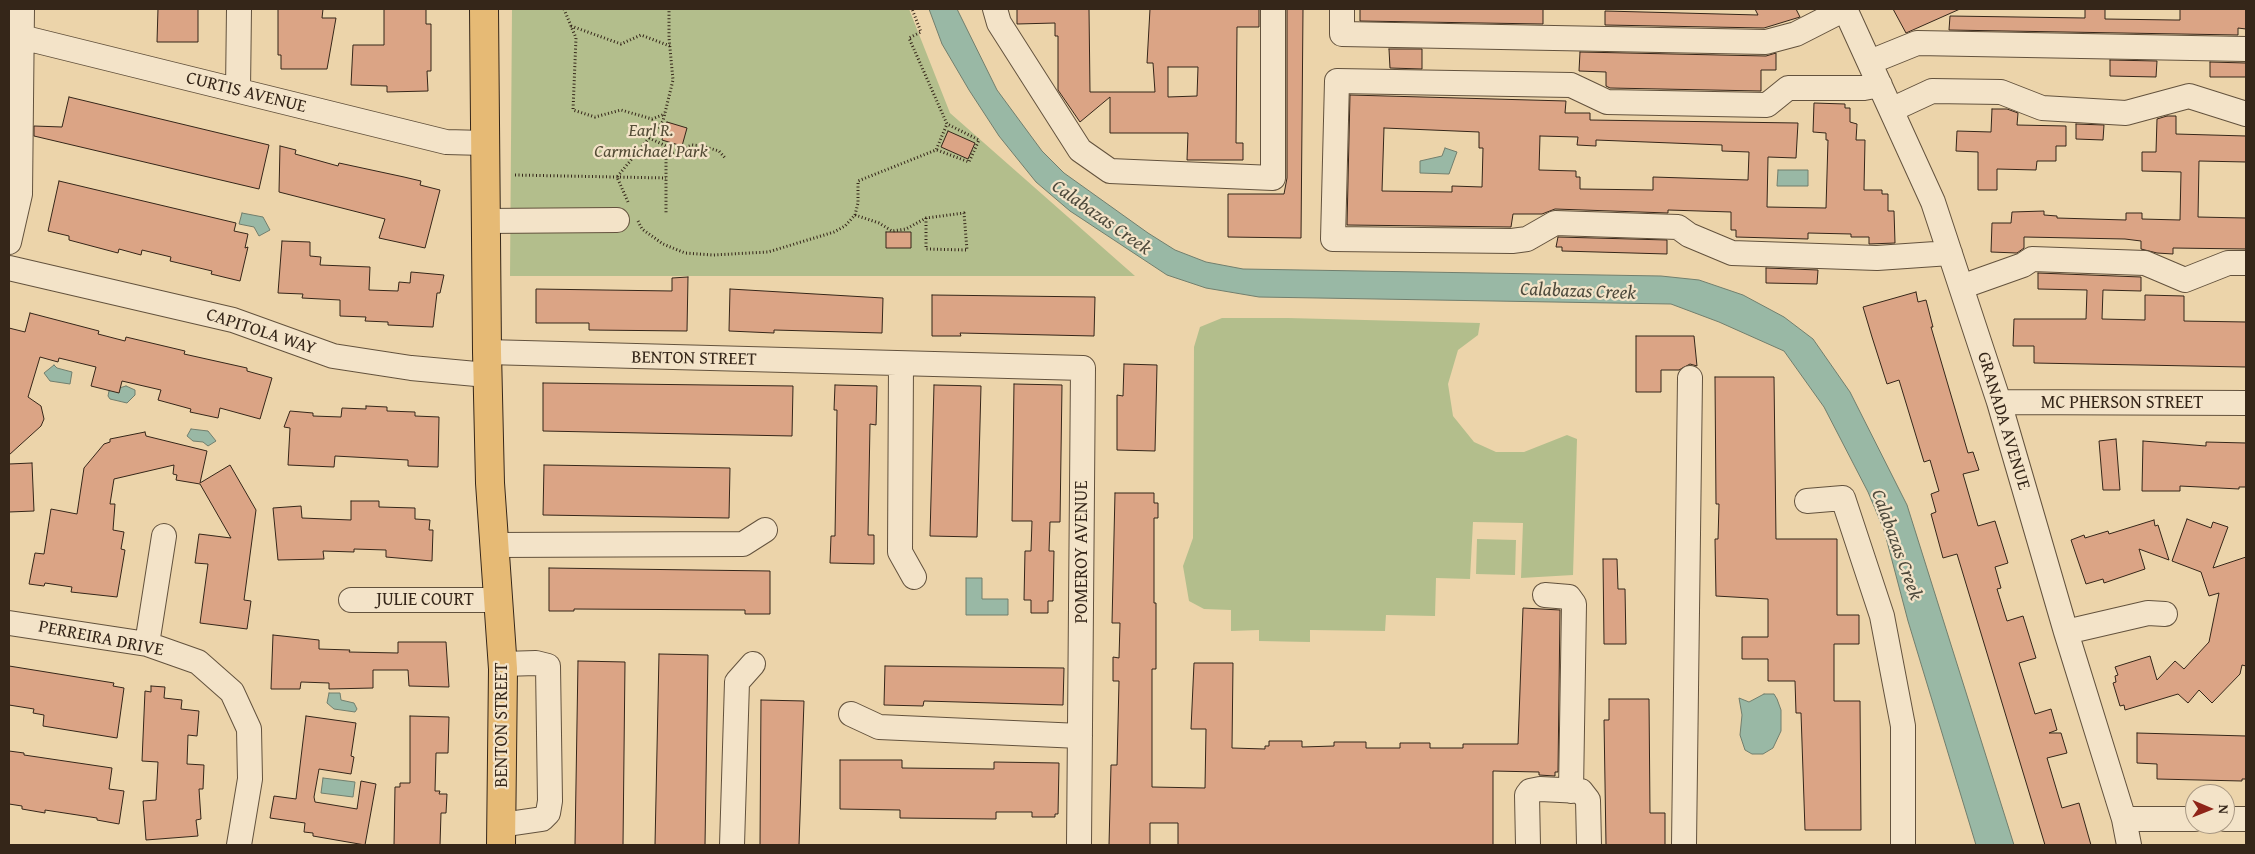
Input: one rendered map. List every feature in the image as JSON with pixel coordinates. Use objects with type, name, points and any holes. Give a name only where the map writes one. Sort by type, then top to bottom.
[{"type":"main road","name":"BENTON STREET","points":[[484,9],[487,364],[494,545],[502,664],[501,835]]},
{"type":"street","points":[[9,242],[20,194],[15,36],[22,9]]},
{"type":"street","points":[[238,90],[239,9]]},
{"type":"street","points":[[996,9],[999,22],[1080,150],[1110,171],[1273,178],[1273,9]]},
{"type":"street","points":[[1342,9],[1342,34],[1766,42],[1796,34],[1845,9]]},
{"type":"street","name":"GRANADA AVENUE","points":[[1845,9],[1933,202],[1999,402],[2066,632],[2124,820],[2129,845]]},
{"type":"street","name":"CURTIS AVENUE","points":[[15,36],[446,142],[484,143]]},
{"type":"street","points":[[1870,62],[1917,43],[2246,48]]},
{"type":"street","points":[[1880,85],[1864,88],[1788,88],[1767,105],[1607,102],[1571,86],[1336,81],[1334,239],[1512,241],[1527,239],[1555,223],[1678,227],[1689,236],[1732,253],[1741,254],[1877,258],[1950,253]]},
{"type":"street","points":[[1891,110],[1932,91],[2001,92],[2042,108],[2126,112],[2189,96],[2246,114]]},
{"type":"street","points":[[485,221],[627,213]]},
{"type":"street","points":[[1961,287],[2023,265],[2032,258],[2145,264],[2185,280],[2228,263],[2246,263]]},
{"type":"street","name":"CAPITOLA WAY","points":[[9,268],[233,320],[333,356],[411,368],[487,364]]},
{"type":"street","name":"BENTON STREET","points":[[487,364],[901,364],[1083,368]]},
{"type":"street","points":[[901,364],[900,552],[914,577]]},
{"type":"street","name":"POMEROY AVENUE","points":[[1080,845],[1083,368]]},
{"type":"street","points":[[1684,845],[1690,378]]},
{"type":"street","name":"MC PHERSON STREET","points":[[1999,402],[2246,403]]},
{"type":"street","points":[[1807,501],[1843,498],[1882,616],[1903,726],[1903,845]]},
{"type":"street","points":[[494,545],[743,544],[765,530]]},
{"type":"street","points":[[147,644],[164,536]]},
{"type":"street","points":[[1545,595],[1569,596],[1574,604],[1571,791]]},
{"type":"street","name":"JULIE COURT","points":[[351,600],[499,600]]},
{"type":"street","points":[[2066,632],[2148,612],[2165,614]]},
{"type":"street","name":"PERREIRA DRIVE","points":[[9,623],[147,644],[198,662],[232,692],[250,729],[250,779],[239,845]]},
{"type":"street","points":[[501,835],[542,819],[548,813],[550,801],[548,666],[534,663],[502,664]]},
{"type":"street","points":[[732,845],[737,682],[753,664]]},
{"type":"street","points":[[851,714],[879,727],[1080,736]]},
{"type":"street","points":[[1528,845],[1527,795],[1530,790],[1581,791],[1588,800],[1589,845]]},
{"type":"street","points":[[2124,820],[2185,819]]},
{"type":"path","points":[[564,9],[576,38],[573,110],[595,116],[620,110],[652,120],[665,114]]},
{"type":"path","points":[[616,177],[664,121],[673,80],[670,46],[670,9]]},
{"type":"path","points":[[616,177],[627,213],[642,229],[663,244],[685,253],[713,255],[768,252],[834,232],[845,226],[855,215],[858,203],[858,181],[937,150],[969,162],[979,140],[947,124],[909,38],[921,32],[912,9]]},
{"type":"path","points":[[571,26],[621,44],[641,35],[670,46]]},
{"type":"path","points":[[937,150],[947,124]]},
{"type":"path","points":[[649,138],[666,146],[666,213]]},
{"type":"path","points":[[666,155],[684,147],[702,146],[719,151],[726,159]]},
{"type":"path","points":[[515,175],[666,178]]},
{"type":"path","points":[[855,215],[879,223],[892,231],[906,230],[926,218],[964,213],[967,250],[926,249],[926,218]]},
{"type":"green space","name":"Earl R. Carmichael Park","points":[[512,9],[909,9],[950,113],[1135,276],[510,276]]},
{"type":"green space","points":[[1222,318],[1480,323],[1478,335],[1458,350],[1448,384],[1453,416],[1474,442],[1496,452],[1524,452],[1567,435],[1577,439],[1573,575],[1521,578],[1523,523],[1473,522],[1470,579],[1436,578],[1435,616],[1386,615],[1385,631],[1310,630],[1310,642],[1259,641],[1259,630],[1231,631],[1231,610],[1204,609],[1189,601],[1183,566],[1193,538],[1194,347],[1200,327]]},
{"type":"green space","points":[[1477,539],[1516,540],[1515,575],[1476,574]]},
{"type":"water","name":"Calabazas Creek","points":[[929,9],[957,9],[997,90],[1042,151],[1064,173],[1175,250],[1206,262],[1243,269],[1661,276],[1699,280],[1743,295],[1784,317],[1813,339],[1850,392],[1907,505],[2014,845],[1976,845],[1908,621],[1884,530],[1868,492],[1824,407],[1784,351],[1719,322],[1671,304],[1259,297],[1206,288],[1167,275],[1070,211],[1036,182],[999,136],[969,90],[942,44]]},
{"type":"water","points":[[1445,148],[1457,152],[1449,174],[1420,173],[1420,161],[1442,156]]},
{"type":"water","points":[[1778,170],[1808,170],[1808,186],[1777,186]]},
{"type":"water","points":[[242,213],[263,217],[270,230],[259,236],[254,227],[239,224]]},
{"type":"water","points":[[54,365],[57,368],[72,372],[70,384],[50,381],[44,373]]},
{"type":"water","points":[[126,386],[135,390],[135,395],[127,403],[110,399],[108,396],[109,391]]},
{"type":"water","points":[[191,429],[208,431],[216,441],[208,446],[203,442],[193,441],[187,436]]},
{"type":"water","points":[[966,578],[982,578],[982,599],[1008,599],[1008,615],[966,615]]},
{"type":"water","points":[[329,693],[340,693],[341,700],[354,703],[357,709],[355,712],[334,709],[327,703]]},
{"type":"water","points":[[1764,694],[1774,694],[1777,699],[1781,710],[1781,731],[1773,748],[1763,754],[1752,754],[1745,750],[1740,735],[1742,715],[1739,698],[1749,702]]},
{"type":"water","points":[[323,778],[355,782],[353,797],[321,793]]},
{"type":"building","points":[[158,9],[198,9],[198,42],[157,42]]},
{"type":"building","points":[[278,9],[323,9],[322,18],[336,18],[327,69],[281,69],[281,55],[278,55]]},
{"type":"building","points":[[384,9],[426,9],[426,24],[431,24],[431,71],[427,71],[428,91],[387,92],[387,86],[351,85],[353,45],[384,45]]},
{"type":"building","points":[[1017,9],[1089,9],[1090,92],[1155,92],[1153,63],[1147,63],[1150,9],[1259,9],[1259,27],[1237,27],[1236,143],[1243,143],[1243,160],[1187,160],[1188,133],[1110,133],[1110,97],[1080,122],[1058,90],[1058,36],[1055,36],[1055,23],[1017,24]],"holes":[[[1168,67],[1198,67],[1197,96],[1168,97]]]},
{"type":"building","points":[[1287,9],[1303,9],[1301,238],[1228,237],[1228,194],[1284,194],[1287,178]]},
{"type":"building","points":[[1360,9],[1543,9],[1543,24],[1360,21]]},
{"type":"building","points":[[1755,9],[1796,9],[1800,17],[1764,28],[1605,25],[1605,11],[1758,15]]},
{"type":"building","points":[[1893,9],[1960,9],[1906,33]]},
{"type":"building","points":[[2085,9],[2105,9],[2105,19],[2180,20],[2180,9],[2246,9],[2246,29],[2238,28],[2238,35],[1949,30],[1950,16],[2085,18]]},
{"type":"building","points":[[1389,49],[1422,49],[1422,69],[1390,68]]},
{"type":"building","points":[[1580,52],[1766,56],[1776,53],[1776,70],[1761,70],[1761,91],[1610,88],[1606,86],[1606,72],[1579,71]]},
{"type":"building","points":[[2110,60],[2157,61],[2156,77],[2110,76]]},
{"type":"building","points":[[2210,62],[2246,63],[2246,77],[2210,77]]},
{"type":"building","points":[[1350,95],[1566,101],[1565,113],[1590,113],[1590,120],[1798,123],[1796,158],[1768,157],[1767,207],[1826,208],[1828,140],[1826,140],[1826,133],[1813,132],[1814,103],[1845,104],[1845,108],[1850,108],[1850,122],[1857,124],[1856,140],[1865,140],[1864,190],[1882,190],[1882,194],[1888,194],[1888,211],[1894,211],[1895,243],[1869,244],[1869,237],[1851,237],[1851,234],[1808,233],[1808,239],[1736,237],[1736,230],[1731,230],[1731,212],[1668,210],[1668,213],[1555,209],[1542,214],[1513,214],[1511,227],[1347,225]],"holes":[[[1384,128],[1479,132],[1479,148],[1483,148],[1482,187],[1452,186],[1452,192],[1382,191]],[[1540,136],[1578,137],[1577,145],[1596,146],[1596,140],[1722,145],[1722,151],[1749,152],[1748,180],[1653,177],[1653,190],[1580,189],[1580,177],[1576,177],[1576,171],[1539,170]]]},
{"type":"building","points":[[69,97],[269,145],[259,189],[34,136],[34,126],[62,127]]},
{"type":"building","points":[[1992,109],[2007,109],[2018,113],[2017,125],[2066,126],[2066,146],[2056,146],[2056,161],[2037,161],[2036,170],[1997,169],[1997,190],[1978,190],[1978,152],[1956,151],[1957,131],[1991,132]]},
{"type":"building","points":[[2176,116],[2176,134],[2246,136],[2246,162],[2199,161],[2198,217],[2246,218],[2246,249],[2173,248],[2173,254],[2141,249],[2141,241],[2125,239],[2024,237],[2024,248],[2017,253],[1991,252],[1992,223],[2011,223],[2012,212],[2044,211],[2044,215],[2057,216],[2057,218],[2126,220],[2126,213],[2142,213],[2142,219],[2180,220],[2181,172],[2142,171],[2142,152],[2156,152],[2157,119]]},
{"type":"building","points":[[667,122],[687,128],[682,146],[662,140]]},
{"type":"building","points":[[2076,124],[2104,125],[2103,140],[2076,139]]},
{"type":"building","points":[[948,131],[975,143],[968,159],[941,147]]},
{"type":"building","points":[[280,146],[296,150],[295,154],[338,166],[339,163],[421,181],[420,185],[440,190],[425,248],[379,238],[385,219],[279,192]]},
{"type":"building","points":[[59,181],[236,223],[234,231],[248,234],[245,248],[248,247],[240,281],[211,274],[212,271],[170,261],[171,257],[142,250],[141,255],[119,249],[118,253],[69,240],[69,236],[48,231]]},
{"type":"building","points":[[886,232],[911,232],[911,248],[886,248]]},
{"type":"building","points":[[1558,237],[1667,240],[1667,254],[1562,251],[1562,247],[1556,247]]},
{"type":"building","points":[[282,241],[310,242],[310,256],[321,257],[320,265],[370,267],[369,290],[398,291],[399,282],[410,283],[411,272],[444,275],[440,293],[437,293],[433,327],[388,325],[388,322],[365,321],[366,317],[340,316],[340,300],[302,298],[303,294],[278,293]]},
{"type":"building","points":[[1766,268],[1818,270],[1817,284],[1766,283]]},
{"type":"building","points":[[2038,273],[2141,277],[2141,291],[2103,290],[2102,319],[2145,320],[2145,295],[2184,296],[2184,321],[2246,322],[2246,367],[2034,363],[2034,346],[2013,346],[2014,319],[2086,319],[2087,290],[2038,289]]},
{"type":"building","points":[[688,277],[687,331],[589,330],[589,323],[536,323],[536,289],[672,291],[672,278]]},
{"type":"building","points":[[730,289],[883,298],[882,333],[774,330],[774,333],[729,331]]},
{"type":"building","points":[[1916,292],[1918,302],[1926,300],[1933,327],[1931,327],[1968,453],[1973,452],[1979,470],[1963,474],[1978,526],[1995,521],[2008,563],[1995,567],[2001,588],[1997,589],[2007,621],[2023,616],[2036,658],[2019,663],[2035,714],[2051,709],[2057,730],[2049,733],[2061,733],[2067,753],[2047,758],[2062,808],[2079,803],[2091,845],[2045,845],[1957,554],[1943,558],[1931,514],[1936,512],[1931,494],[1939,491],[1930,460],[1924,462],[1899,380],[1887,384],[1872,337],[1863,307]]},
{"type":"building","points":[[932,295],[1095,297],[1094,336],[960,333],[961,336],[932,336]]},
{"type":"building","points":[[30,313],[99,331],[98,334],[125,341],[126,337],[185,351],[184,354],[247,368],[247,371],[272,378],[260,419],[220,408],[218,418],[190,412],[191,409],[158,400],[161,390],[122,381],[119,393],[91,386],[96,367],[59,358],[58,362],[40,357],[28,397],[41,406],[44,419],[41,426],[9,455],[9,328],[25,332]]},
{"type":"building","points":[[1636,336],[1694,336],[1697,366],[1690,364],[1679,370],[1661,370],[1661,392],[1636,392]]},
{"type":"building","points":[[1124,364],[1157,365],[1155,451],[1117,450],[1117,395],[1123,396]]},
{"type":"building","points":[[1715,377],[1774,377],[1776,539],[1837,539],[1837,615],[1859,615],[1859,644],[1834,644],[1834,701],[1860,701],[1861,830],[1805,830],[1801,713],[1796,713],[1795,681],[1768,681],[1768,659],[1742,659],[1742,637],[1768,637],[1768,599],[1716,596],[1715,539],[1718,539],[1719,504],[1716,504]]},
{"type":"building","points":[[543,383],[793,386],[792,436],[543,431]]},
{"type":"building","points":[[1014,384],[1062,385],[1060,522],[1050,522],[1049,551],[1054,551],[1053,601],[1048,601],[1048,613],[1031,613],[1031,600],[1024,600],[1025,551],[1031,551],[1032,521],[1012,521]]},
{"type":"building","points":[[835,385],[877,386],[876,425],[870,424],[868,535],[874,535],[874,564],[830,563],[831,536],[835,536],[837,410],[834,410]]},
{"type":"building","points":[[934,385],[981,386],[977,537],[930,536]]},
{"type":"building","points":[[366,406],[387,407],[387,411],[415,412],[415,416],[439,417],[438,467],[408,466],[408,460],[335,456],[334,467],[288,465],[290,428],[284,427],[290,411],[313,413],[313,416],[341,417],[342,408],[366,409]]},
{"type":"building","points":[[145,432],[146,436],[207,451],[200,483],[230,465],[256,510],[244,600],[251,601],[247,629],[200,623],[208,564],[195,563],[199,534],[231,538],[200,484],[176,480],[177,475],[173,474],[174,465],[114,479],[110,504],[115,504],[113,530],[124,532],[121,549],[125,550],[117,597],[71,592],[72,587],[45,583],[44,586],[29,584],[35,553],[44,554],[51,509],[77,514],[84,468],[104,444],[110,442],[110,439]]},
{"type":"building","points":[[2116,439],[2120,490],[2103,490],[2099,441]]},
{"type":"building","points":[[2143,441],[2206,446],[2206,442],[2246,443],[2246,487],[2239,487],[2239,489],[2180,486],[2180,491],[2142,491]]},
{"type":"building","points":[[32,463],[34,511],[9,512],[9,464]]},
{"type":"building","points":[[544,465],[730,468],[729,518],[543,515]]},
{"type":"building","points":[[1115,493],[1154,493],[1154,503],[1158,503],[1158,518],[1154,518],[1156,669],[1152,669],[1152,787],[1205,788],[1206,729],[1191,729],[1194,663],[1233,663],[1232,748],[1265,749],[1265,746],[1269,746],[1269,741],[1302,741],[1302,747],[1334,746],[1334,742],[1366,742],[1366,748],[1400,748],[1400,743],[1430,743],[1430,748],[1463,748],[1463,744],[1518,744],[1523,608],[1560,610],[1558,772],[1555,772],[1555,776],[1539,775],[1539,772],[1493,771],[1493,845],[1178,845],[1178,823],[1150,823],[1150,845],[1109,845],[1111,765],[1117,765],[1119,681],[1113,681],[1113,657],[1119,658],[1120,623],[1112,623]]},
{"type":"building","points":[[351,501],[379,501],[379,507],[415,508],[415,519],[430,520],[429,530],[433,530],[432,561],[386,557],[386,550],[354,549],[354,552],[323,551],[324,559],[278,560],[273,508],[301,506],[302,518],[351,520]]},
{"type":"building","points":[[2187,519],[2211,528],[2213,522],[2228,527],[2213,568],[2246,557],[2246,666],[2242,665],[2240,674],[2212,703],[2199,690],[2188,703],[2178,694],[2125,710],[2124,705],[2120,706],[2113,683],[2116,682],[2115,676],[2118,675],[2115,667],[2150,656],[2157,680],[2175,661],[2184,669],[2209,642],[2219,593],[2209,596],[2201,572],[2172,561]]},
{"type":"building","points":[[2154,520],[2155,526],[2158,525],[2169,560],[2139,549],[2145,569],[2104,583],[2103,579],[2086,584],[2071,540],[2084,535],[2085,538],[2108,531],[2109,534]]},
{"type":"building","points":[[1603,559],[1617,559],[1618,589],[1625,589],[1626,644],[1604,644]]},
{"type":"building","points":[[549,568],[770,571],[770,614],[745,614],[745,610],[574,609],[574,611],[549,611]]},
{"type":"building","points":[[273,635],[319,640],[319,649],[350,650],[349,652],[398,653],[398,642],[446,642],[449,687],[409,686],[408,670],[373,670],[373,688],[329,689],[329,683],[301,682],[300,689],[271,689]]},
{"type":"building","points":[[659,654],[708,655],[705,845],[655,845]]},
{"type":"building","points":[[578,661],[625,662],[623,845],[575,845]]},
{"type":"building","points":[[9,666],[114,683],[113,686],[124,688],[117,738],[43,726],[44,715],[33,713],[34,709],[9,705]]},
{"type":"building","points":[[885,666],[1064,668],[1063,705],[924,701],[923,706],[884,705]]},
{"type":"building","points":[[151,686],[165,687],[164,698],[182,700],[181,709],[199,711],[197,736],[188,735],[187,764],[204,765],[203,789],[199,789],[201,819],[196,820],[198,836],[146,840],[143,801],[156,800],[158,762],[142,761],[145,691],[151,692]]},
{"type":"building","points":[[1609,699],[1649,699],[1650,813],[1665,813],[1665,845],[1606,845],[1604,720],[1609,720]]},
{"type":"building","points":[[761,700],[804,701],[799,845],[760,845]]},
{"type":"building","points":[[306,716],[356,723],[351,756],[354,757],[351,774],[319,769],[314,797],[315,802],[357,809],[361,781],[376,784],[365,845],[313,836],[313,833],[304,832],[305,823],[270,818],[274,796],[296,799]]},
{"type":"building","points":[[410,716],[449,717],[448,753],[436,753],[435,791],[440,791],[439,794],[447,794],[446,813],[441,813],[440,845],[394,845],[395,787],[400,787],[400,783],[410,783]]},
{"type":"building","points":[[2137,733],[2246,736],[2246,779],[2242,779],[2242,781],[2157,779],[2157,764],[2137,763]]},
{"type":"building","points":[[9,751],[24,753],[24,755],[112,768],[109,789],[124,791],[119,824],[97,820],[97,818],[45,810],[45,813],[22,809],[22,806],[9,804]]},
{"type":"building","points":[[840,760],[902,760],[902,768],[994,769],[994,762],[1059,763],[1058,814],[1055,814],[1055,817],[1032,817],[1032,812],[996,812],[996,819],[900,818],[900,810],[840,809]]}]
